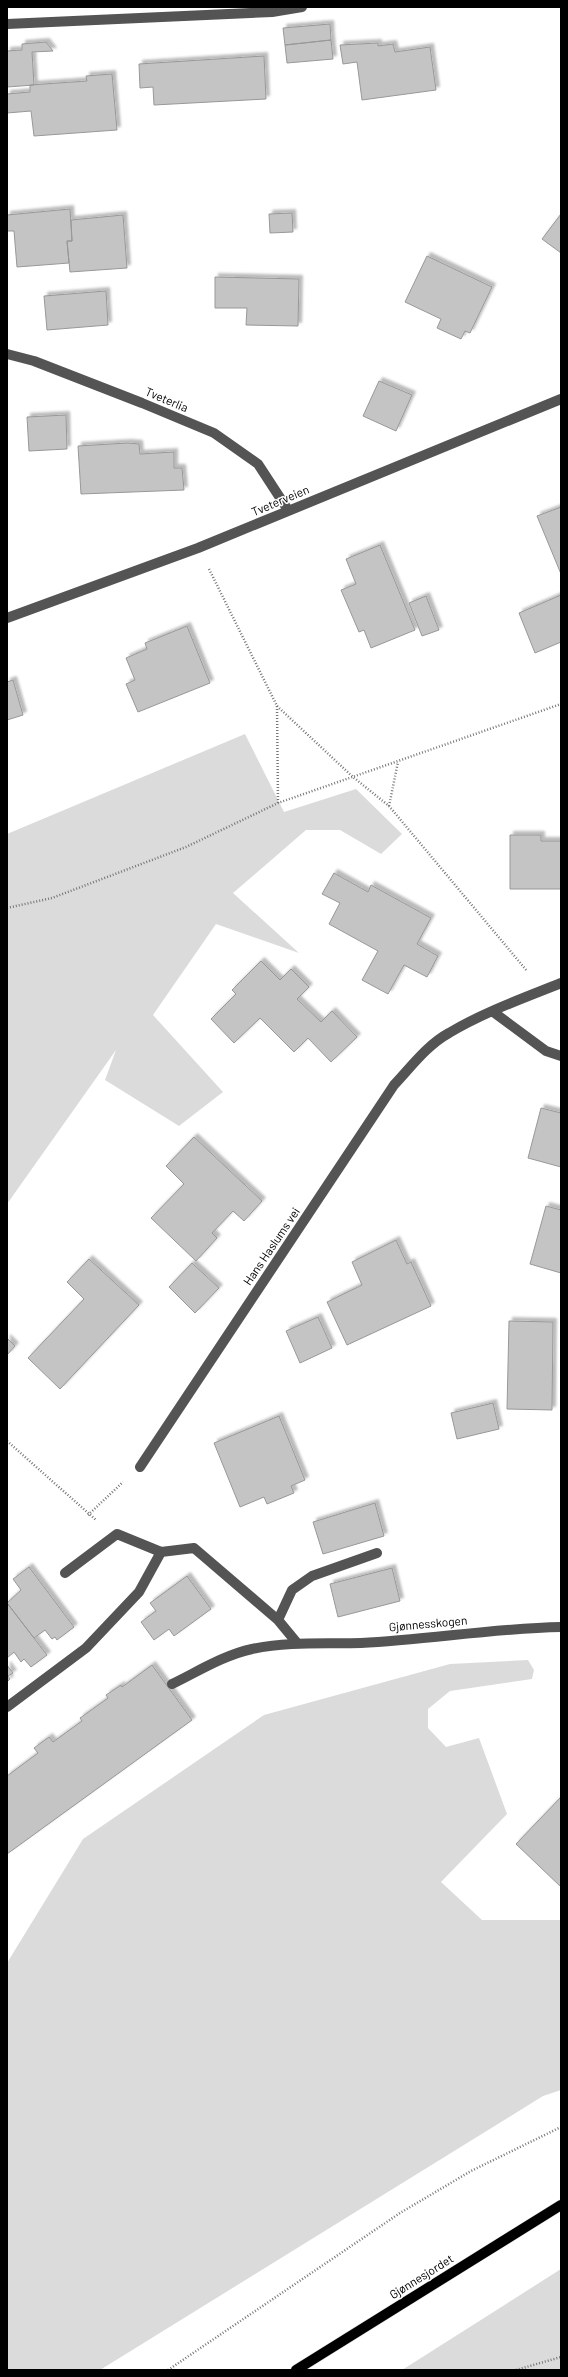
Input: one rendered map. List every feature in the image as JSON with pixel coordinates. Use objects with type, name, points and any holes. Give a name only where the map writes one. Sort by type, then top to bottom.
[{"type":"main road","name":"Gjønnesjordet","points":[[296,2370],[561,2205]]},
{"type":"street","points":[[7,24],[272,12],[302,7]]},
{"type":"street","name":"Tveterlia","points":[[7,354],[34,362],[142,403],[214,433],[258,464],[288,510]]},
{"type":"street","name":"Tveterveien","points":[[7,618],[198,548],[561,399]]},
{"type":"street","name":"Hans Haslums vei","points":[[140,1467],[394,1086],[425,1052],[448,1033],[492,1011],[561,983]]},
{"type":"street","points":[[492,1011],[546,1051],[561,1056]]},
{"type":"street","points":[[65,1573],[117,1534],[162,1552],[194,1548],[278,1620],[297,1643]]},
{"type":"street","points":[[7,1707],[86,1648],[139,1592],[162,1552]]},
{"type":"street","points":[[278,1620],[292,1590],[312,1576],[377,1553]]},
{"type":"street","name":"Gjønnesskogen","points":[[172,1684],[212,1664],[251,1649],[297,1643],[362,1643],[518,1628],[561,1627]]},
{"type":"path","points":[[198,548],[277,706],[353,777],[389,806],[544,990]]},
{"type":"path","points":[[7,908],[52,898],[186,847],[278,802],[398,762],[561,704]]},
{"type":"path","points":[[277,706],[278,802]]},
{"type":"path","points":[[389,806],[398,762]]},
{"type":"path","points":[[7,1441],[88,1514],[117,1534]]},
{"type":"path","points":[[88,1514],[140,1467]]},
{"type":"path","points":[[168,2370],[400,2213],[472,2171],[561,2127]]},
{"type":"path","points":[[515,2369],[561,2357]]},
{"type":"shaded area","points":[[245,734],[284,812],[356,789],[402,834],[381,854],[340,830],[306,830],[233,893],[299,953],[216,924],[153,1015],[223,1092],[179,1126],[105,1080],[116,1050],[7,1204],[7,834]]},
{"type":"shaded area","points":[[528,1660],[534,1670],[532,1679],[450,1691],[428,1709],[428,1728],[446,1747],[479,1738],[507,1814],[441,1882],[482,1920],[561,1920],[561,2090],[543,2096],[100,2370],[7,2370],[7,1963],[83,1839],[264,1715],[450,1664]]},
{"type":"shaded area","points":[[561,2269],[561,2370],[402,2370]]},
{"type":"building","points":[[330,24],[331,40],[285,45],[283,28]]},
{"type":"building","points":[[331,40],[333,59],[287,63],[285,45]]},
{"type":"building","points":[[46,42],[53,51],[32,52],[34,85],[7,87],[7,51],[22,50],[22,44]]},
{"type":"building","points":[[378,43],[378,46],[393,44],[395,52],[430,47],[436,90],[362,100],[357,62],[343,64],[340,45]]},
{"type":"building","points":[[264,56],[266,99],[154,105],[153,87],[140,88],[139,64]]},
{"type":"building","points":[[112,74],[117,130],[34,136],[31,111],[7,113],[7,94],[30,92],[30,85],[87,81],[86,76]]},
{"type":"building","points":[[70,209],[72,241],[67,241],[69,263],[17,267],[14,231],[7,231],[7,215]]},
{"type":"building","points":[[292,213],[293,232],[270,233],[269,214]]},
{"type":"building","points":[[561,214],[561,253],[542,239]]},
{"type":"building","points":[[123,215],[127,268],[70,272],[67,241],[72,241],[71,220]]},
{"type":"building","points":[[427,256],[492,287],[470,333],[465,331],[461,339],[437,328],[441,319],[405,302]]},
{"type":"building","points":[[215,277],[299,279],[298,326],[246,325],[247,308],[215,308]]},
{"type":"building","points":[[106,291],[108,325],[47,330],[44,296]]},
{"type":"building","points":[[379,381],[412,395],[396,431],[363,416]]},
{"type":"building","points":[[66,415],[67,449],[29,451],[27,417]]},
{"type":"building","points":[[128,443],[139,444],[140,454],[174,452],[174,468],[182,468],[184,490],[81,494],[78,446]]},
{"type":"building","points":[[561,507],[561,574],[537,516]]},
{"type":"building","points":[[380,545],[415,630],[371,648],[364,630],[359,632],[341,590],[356,584],[346,559]]},
{"type":"building","points":[[561,595],[561,642],[535,653],[519,613]]},
{"type":"building","points":[[426,596],[439,630],[422,636],[409,603]]},
{"type":"building","points":[[187,626],[210,683],[138,712],[126,684],[135,680],[126,658],[147,649],[145,643]]},
{"type":"building","points":[[13,680],[23,715],[7,720],[7,682]]},
{"type":"building","points":[[510,835],[541,835],[541,841],[561,841],[561,889],[510,889]]},
{"type":"building","points":[[334,873],[368,892],[371,885],[431,918],[417,944],[438,956],[427,977],[404,965],[388,994],[362,980],[378,951],[329,924],[340,903],[322,894]]},
{"type":"building","points":[[261,961],[280,980],[291,969],[309,987],[297,999],[321,1022],[332,1011],[357,1037],[331,1062],[308,1038],[294,1052],[260,1018],[234,1043],[211,1019],[236,994],[232,990]]},
{"type":"building","points":[[541,1108],[561,1113],[561,1167],[528,1158]]},
{"type":"building","points":[[194,1137],[262,1201],[244,1221],[233,1211],[212,1233],[217,1238],[196,1261],[151,1218],[184,1184],[166,1166]]},
{"type":"building","points":[[546,1206],[561,1210],[561,1273],[530,1264]]},
{"type":"building","points":[[396,1240],[407,1264],[411,1262],[431,1306],[347,1345],[327,1302],[362,1285],[352,1262]]},
{"type":"building","points":[[89,1259],[139,1305],[60,1389],[28,1358],[84,1299],[67,1282]]},
{"type":"building","points":[[192,1263],[219,1288],[195,1313],[169,1287]]},
{"type":"building","points":[[318,1317],[332,1348],[300,1363],[286,1331]]},
{"type":"building","points":[[509,1321],[553,1322],[552,1410],[507,1409]]},
{"type":"building","points":[[7,1338],[15,1346],[7,1355]]},
{"type":"building","points":[[493,1403],[499,1429],[457,1439],[451,1413]]},
{"type":"building","points":[[279,1416],[305,1480],[291,1486],[294,1493],[267,1504],[264,1497],[240,1507],[214,1443]]},
{"type":"building","points":[[375,1503],[384,1536],[323,1554],[313,1522]]},
{"type":"building","points":[[29,1567],[74,1627],[57,1640],[55,1637],[52,1639],[45,1630],[34,1638],[7,1603],[21,1590],[13,1579]]},
{"type":"building","points":[[392,1568],[400,1601],[338,1617],[330,1584]]},
{"type":"building","points":[[187,1576],[211,1609],[174,1636],[169,1629],[154,1640],[141,1622],[156,1611],[150,1603]]},
{"type":"building","points":[[7,1603],[47,1655],[31,1667],[24,1659],[21,1662],[14,1652],[7,1658]]},
{"type":"building","points":[[7,1665],[13,1673],[8,1676],[10,1679],[7,1682]]},
{"type":"building","points":[[152,1665],[192,1720],[7,1854],[7,1776],[38,1753],[34,1748],[49,1737],[53,1742],[82,1721],[80,1718],[108,1698],[106,1695],[121,1685],[122,1687]]},
{"type":"building","points":[[561,1797],[561,1887],[516,1844]]}]
